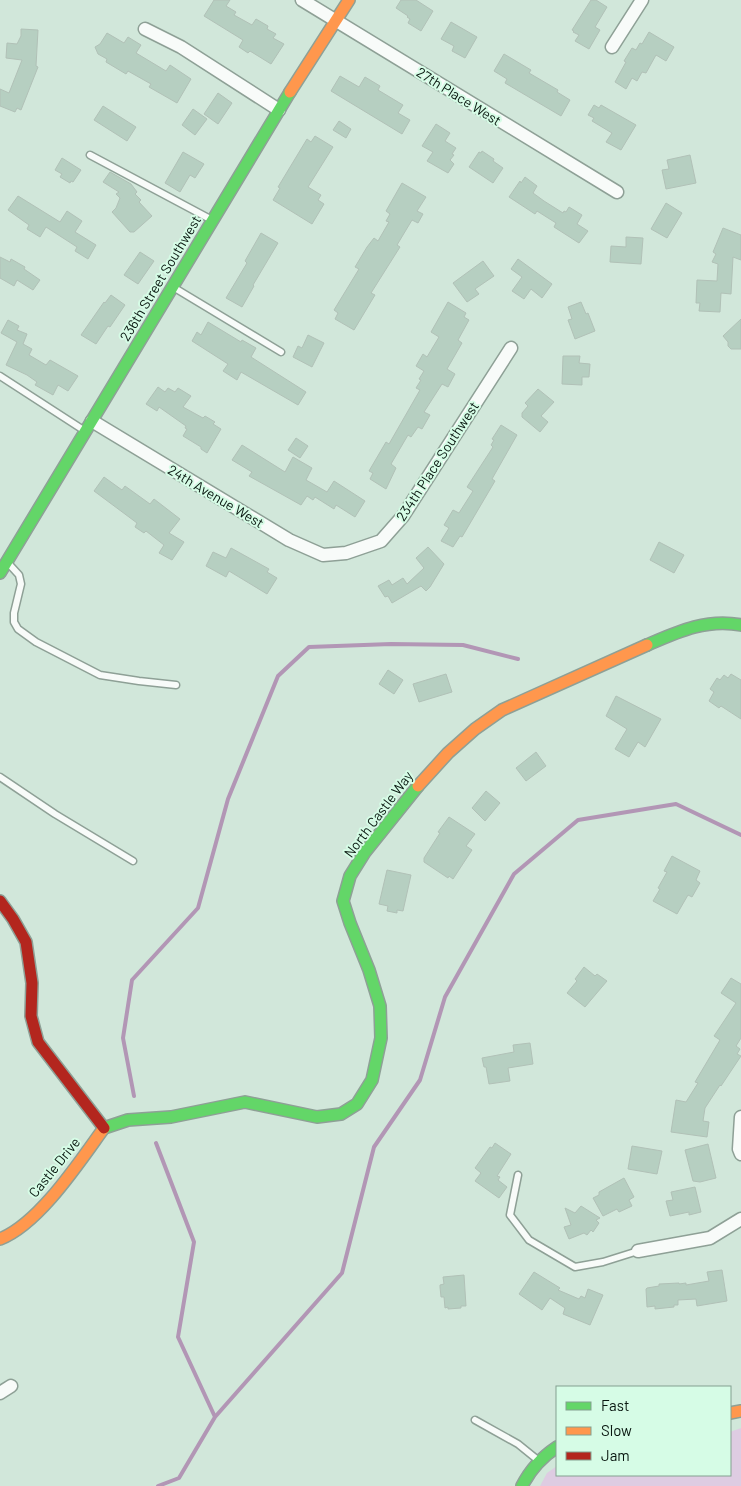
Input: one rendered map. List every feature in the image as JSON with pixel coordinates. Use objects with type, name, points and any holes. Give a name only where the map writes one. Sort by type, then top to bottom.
[{"type":"street","name":"27th Place West","points":[[302,0],[617,192]]},
{"type":"street","name":"236th Street Southwest","points":[[0,574],[279,110],[349,0]]},
{"type":"street","points":[[612,47],[642,0]]},
{"type":"street","points":[[145,29],[181,47],[279,110]]},
{"type":"street","name":"234th Place Southwest","points":[[346,553],[381,541],[403,516],[511,348]]},
{"type":"street","name":"24th Avenue West","points":[[89,426],[288,540],[323,555],[346,553]]},
{"type":"street","name":"North Castle Way","points":[[104,1128],[128,1120],[171,1117],[245,1102],[317,1117],[341,1114],[357,1104],[372,1080],[381,1038],[380,1006],[369,970],[343,902],[350,876],[366,852],[420,783],[448,753],[502,710],[674,633],[696,625],[714,623],[741,625]]},
{"type":"street","points":[[0,901],[26,942],[32,983],[31,1016],[38,1042],[104,1128]]},
{"type":"street","points":[[741,1117],[739,1149],[741,1154]]},
{"type":"street","name":"Castle Drive","points":[[0,1239],[10,1235],[36,1213],[63,1185],[104,1128]]},
{"type":"street","points":[[638,1252],[710,1238],[741,1219]]},
{"type":"street","points":[[522,1486],[539,1461],[556,1449]]},
{"type":"lane","points":[[90,155],[213,220]]},
{"type":"lane","points":[[173,287],[281,352]]},
{"type":"lane","points":[[0,376],[89,426]]},
{"type":"lane","points":[[7,562],[19,575],[21,584],[14,613],[14,622],[18,629],[36,642],[100,675],[176,685]]},
{"type":"lane","points":[[0,777],[55,814],[133,861]]},
{"type":"lane","points":[[518,1175],[510,1215],[529,1240],[576,1267],[638,1252]]},
{"type":"lane","points":[[475,1420],[518,1444],[539,1461]]},
{"type":"shaded area","points":[[741,1428],[741,1486],[540,1486],[547,1473],[556,1467],[556,1476],[731,1476],[731,1432]]},
{"type":"building","points":[[214,0],[230,0],[226,6],[236,12],[234,15],[252,25],[256,19],[268,26],[267,29],[276,34],[273,38],[284,44],[271,64],[250,51],[248,53],[239,47],[243,40],[204,16]]},
{"type":"building","points":[[401,0],[416,0],[433,11],[421,31],[408,23],[410,19],[408,16],[396,8]]},
{"type":"building","points":[[591,0],[596,0],[607,7],[595,27],[600,30],[589,49],[575,41],[579,35],[572,30]]},
{"type":"building","points":[[451,22],[477,37],[465,58],[452,51],[454,46],[441,39]]},
{"type":"building","points":[[21,29],[38,30],[36,66],[38,67],[21,110],[17,108],[15,112],[0,106],[0,89],[9,93],[22,60],[6,58],[7,43],[17,44],[21,36]]},
{"type":"building","points":[[649,32],[674,47],[666,61],[656,55],[646,73],[642,72],[637,81],[632,78],[626,89],[615,82],[632,48],[636,50]]},
{"type":"building","points":[[107,33],[124,43],[128,37],[141,45],[136,53],[166,71],[170,65],[191,79],[177,103],[149,87],[151,84],[128,71],[126,74],[106,62],[107,59],[98,54],[95,47],[100,44]]},
{"type":"building","points":[[504,54],[531,70],[529,73],[558,90],[557,92],[570,100],[561,116],[505,83],[507,79],[494,71]]},
{"type":"building","points":[[340,76],[359,87],[365,77],[380,86],[378,90],[403,105],[398,113],[410,120],[402,134],[331,91]]},
{"type":"building","points":[[218,93],[232,103],[218,124],[204,114]]},
{"type":"building","points":[[594,105],[599,108],[601,105],[636,125],[621,150],[606,142],[612,133],[592,121],[594,118],[588,115]]},
{"type":"building","points":[[103,106],[136,127],[127,141],[94,120]]},
{"type":"building","points":[[193,109],[207,119],[195,135],[182,125]]},
{"type":"building","points":[[339,121],[351,129],[346,138],[333,130]]},
{"type":"building","points":[[436,124],[450,133],[445,141],[456,148],[450,160],[454,164],[448,173],[427,161],[433,152],[422,146]]},
{"type":"building","points":[[315,136],[333,147],[308,187],[321,195],[318,200],[324,204],[312,224],[273,200],[280,188],[278,187],[307,139],[311,142]]},
{"type":"building","points":[[482,151],[503,168],[493,183],[469,167],[479,152],[481,153]]},
{"type":"building","points":[[183,152],[204,164],[195,178],[190,175],[180,192],[165,183]]},
{"type":"building","points":[[690,155],[696,183],[666,189],[662,170],[669,169],[667,160]]},
{"type":"building","points":[[62,158],[81,170],[73,182],[71,181],[70,183],[60,177],[62,174],[55,170]]},
{"type":"building","points":[[110,172],[131,184],[137,192],[135,194],[141,200],[139,202],[152,216],[134,232],[130,232],[112,212],[120,198],[116,194],[119,192],[103,182]]},
{"type":"building","points":[[525,177],[537,186],[533,193],[544,201],[563,213],[569,207],[582,215],[577,224],[588,231],[579,243],[554,227],[556,223],[537,211],[535,214],[509,197]]},
{"type":"building","points":[[402,183],[426,197],[417,211],[423,214],[418,223],[412,220],[397,245],[400,247],[371,293],[375,295],[354,330],[335,319],[338,313],[334,310],[359,269],[355,267],[367,247],[374,238],[378,241],[389,222],[386,221],[390,214],[386,211]]},
{"type":"building","points":[[18,196],[60,222],[67,211],[82,221],[75,232],[96,245],[88,259],[75,251],[77,247],[46,227],[40,237],[27,229],[29,225],[8,210]]},
{"type":"building","points":[[666,203],[682,213],[667,238],[651,229]]},
{"type":"building","points":[[723,228],[741,235],[741,260],[733,257],[731,294],[721,293],[720,312],[699,311],[700,303],[696,303],[697,280],[717,281],[718,264],[712,262],[716,254],[713,252]]},
{"type":"building","points":[[261,233],[278,243],[242,307],[226,298],[247,263],[245,261]]},
{"type":"building","points":[[626,237],[643,238],[641,264],[610,262],[611,246],[626,247]]},
{"type":"building","points":[[140,252],[154,261],[138,284],[124,275]]},
{"type":"building","points":[[0,257],[10,262],[11,259],[25,267],[24,269],[40,280],[33,290],[17,280],[14,286],[0,278]]},
{"type":"building","points":[[518,259],[552,284],[542,298],[531,289],[524,299],[512,291],[522,277],[511,269]]},
{"type":"building","points":[[483,261],[494,276],[475,289],[479,294],[467,302],[453,283]]},
{"type":"building","points":[[111,295],[125,305],[96,344],[81,335]]},
{"type":"building","points":[[448,302],[466,313],[464,317],[469,320],[458,340],[462,343],[447,369],[455,374],[448,387],[442,384],[424,412],[430,415],[422,429],[418,427],[411,437],[408,435],[391,464],[396,468],[386,489],[370,479],[373,473],[369,471],[386,442],[389,444],[420,390],[416,388],[424,371],[416,366],[423,354],[427,357],[439,337],[431,332]]},
{"type":"building","points":[[581,302],[586,314],[588,313],[595,331],[575,339],[568,320],[572,319],[568,307]]},
{"type":"building","points":[[741,319],[741,349],[731,349],[723,336]]},
{"type":"building","points":[[8,320],[19,326],[17,330],[27,334],[23,344],[32,349],[29,355],[46,365],[50,360],[78,376],[68,391],[58,385],[53,395],[35,385],[37,382],[27,375],[6,365],[17,342],[1,333]]},
{"type":"building","points":[[208,322],[241,342],[242,340],[256,348],[251,357],[306,392],[298,405],[241,372],[237,380],[223,371],[228,364],[192,341],[197,332],[201,335]]},
{"type":"building","points":[[308,335],[324,343],[312,367],[293,357],[298,346],[302,348]]},
{"type":"building","points":[[563,356],[580,356],[579,363],[590,364],[589,377],[582,377],[582,385],[562,384]]},
{"type":"building","points":[[158,387],[165,392],[168,388],[175,392],[178,388],[191,396],[183,407],[203,418],[205,416],[215,422],[213,424],[221,429],[207,453],[183,436],[187,429],[185,428],[186,426],[159,407],[157,411],[146,404]]},
{"type":"building","points":[[538,389],[554,402],[541,416],[548,422],[540,432],[522,417],[522,413],[528,406],[525,403]]},
{"type":"building","points":[[501,425],[517,435],[492,479],[495,481],[462,537],[460,536],[453,547],[441,541],[449,528],[444,525],[453,510],[459,513],[473,491],[467,487],[493,447],[491,445],[494,440],[492,439]]},
{"type":"building","points":[[296,438],[308,446],[300,458],[288,450]]},
{"type":"building","points":[[242,445],[285,472],[293,457],[312,468],[306,480],[327,492],[334,481],[365,501],[355,517],[336,505],[334,509],[315,497],[313,500],[307,496],[301,505],[249,476],[252,472],[232,460]]},
{"type":"building","points":[[104,477],[122,490],[125,486],[150,504],[154,499],[180,519],[169,533],[184,542],[172,560],[159,553],[164,545],[146,531],[144,533],[135,527],[137,523],[94,491]]},
{"type":"building","points":[[659,542],[684,555],[674,573],[650,560]]},
{"type":"building","points":[[428,547],[444,564],[430,587],[426,591],[421,586],[392,603],[388,596],[385,597],[378,586],[389,580],[392,585],[403,578],[407,584],[424,568],[416,558]]},
{"type":"building","points":[[231,548],[269,569],[267,572],[277,578],[267,594],[229,571],[226,577],[206,566],[213,552],[226,558]]},
{"type":"building","points":[[388,670],[403,680],[394,694],[379,684]]},
{"type":"building","points":[[446,674],[452,692],[419,702],[413,684]]},
{"type":"building","points":[[731,674],[741,680],[741,719],[721,706],[719,708],[709,701],[714,692],[710,689],[717,678],[720,680],[724,675],[728,678]]},
{"type":"building","points":[[616,696],[661,719],[645,747],[638,742],[629,757],[615,749],[627,729],[606,716]]},
{"type":"building","points":[[536,752],[546,766],[526,781],[516,768]]},
{"type":"building","points":[[486,791],[500,803],[485,821],[472,808]]},
{"type":"building","points":[[449,817],[475,834],[466,846],[472,850],[453,879],[449,876],[448,878],[424,862],[424,858],[440,833],[438,832]]},
{"type":"building","points":[[672,856],[700,871],[696,880],[700,883],[692,897],[688,895],[677,914],[653,901],[660,889],[658,888],[667,872],[664,871]]},
{"type":"building","points":[[387,870],[411,875],[403,911],[397,910],[397,913],[387,911],[388,906],[379,904]]},
{"type":"building","points":[[584,967],[595,976],[597,974],[607,981],[585,1007],[567,993],[577,981],[575,979]]},
{"type":"building","points":[[731,978],[741,984],[741,1038],[736,1046],[740,1049],[737,1054],[741,1056],[705,1108],[703,1121],[709,1122],[707,1137],[671,1132],[676,1100],[686,1102],[698,1083],[695,1082],[720,1040],[714,1036],[736,1003],[721,993]]},
{"type":"building","points":[[530,1043],[533,1064],[508,1068],[510,1081],[489,1084],[486,1067],[484,1067],[482,1058],[514,1052],[513,1045]]},
{"type":"building","points":[[495,1143],[511,1154],[497,1176],[500,1177],[498,1180],[507,1187],[499,1198],[475,1181],[481,1173],[475,1168]]},
{"type":"building","points":[[708,1144],[716,1178],[700,1182],[693,1181],[685,1150]]},
{"type":"building","points":[[632,1146],[662,1151],[657,1174],[628,1169]]},
{"type":"building","points":[[624,1178],[634,1197],[629,1200],[632,1206],[619,1212],[617,1209],[603,1216],[593,1198],[599,1195],[599,1192]]},
{"type":"building","points":[[695,1187],[701,1212],[689,1215],[689,1212],[670,1216],[666,1201],[673,1200],[671,1192]]},
{"type":"building","points":[[581,1206],[600,1218],[596,1220],[599,1223],[593,1232],[591,1230],[587,1235],[584,1233],[569,1239],[564,1227],[571,1225],[565,1208],[575,1213]]},
{"type":"building","points":[[722,1270],[727,1301],[697,1306],[696,1299],[678,1300],[678,1305],[674,1305],[674,1307],[655,1309],[655,1306],[647,1307],[647,1288],[659,1286],[659,1284],[686,1283],[686,1285],[709,1281],[707,1272]]},
{"type":"building","points":[[534,1272],[560,1288],[558,1290],[579,1299],[581,1296],[585,1298],[588,1289],[603,1295],[590,1325],[563,1314],[565,1308],[550,1298],[542,1310],[519,1294]]},
{"type":"building","points":[[464,1275],[466,1306],[461,1306],[461,1308],[445,1308],[444,1297],[441,1297],[440,1287],[440,1285],[444,1284],[443,1277]]},
{"type":"waterway","points":[[134,1096],[123,1038],[132,980],[198,908],[228,799],[278,676],[309,647],[391,644],[463,645],[518,659]]},
{"type":"waterway","points":[[215,1417],[342,1273],[374,1147],[420,1080],[445,997],[514,874],[578,820],[676,804],[741,835]]},
{"type":"waterway","points":[[156,1143],[194,1242],[178,1337],[215,1417],[179,1478],[158,1486]]},
{"type":"traffic: fast","points":[[0,573],[290,92]]},
{"type":"traffic: fast","points":[[647,645],[681,631],[704,625],[716,623],[741,625]]},
{"type":"traffic: fast","points":[[104,1128],[128,1120],[171,1117],[245,1102],[317,1117],[341,1114],[357,1104],[372,1080],[381,1038],[380,1006],[369,970],[343,901],[350,876],[365,852],[418,786]]},
{"type":"traffic: fast","points":[[522,1486],[537,1464],[556,1448]]},
{"type":"traffic: slow","points":[[290,92],[349,0]]},
{"type":"traffic: slow","points":[[418,786],[448,753],[475,729],[502,710],[647,645]]},
{"type":"traffic: slow","points":[[0,1239],[15,1231],[44,1206],[71,1174],[104,1128]]},
{"type":"traffic: slow","points":[[731,1413],[741,1411]]},
{"type":"traffic: jam","points":[[0,901],[26,942],[32,983],[31,1016],[38,1042],[104,1128]]}]
